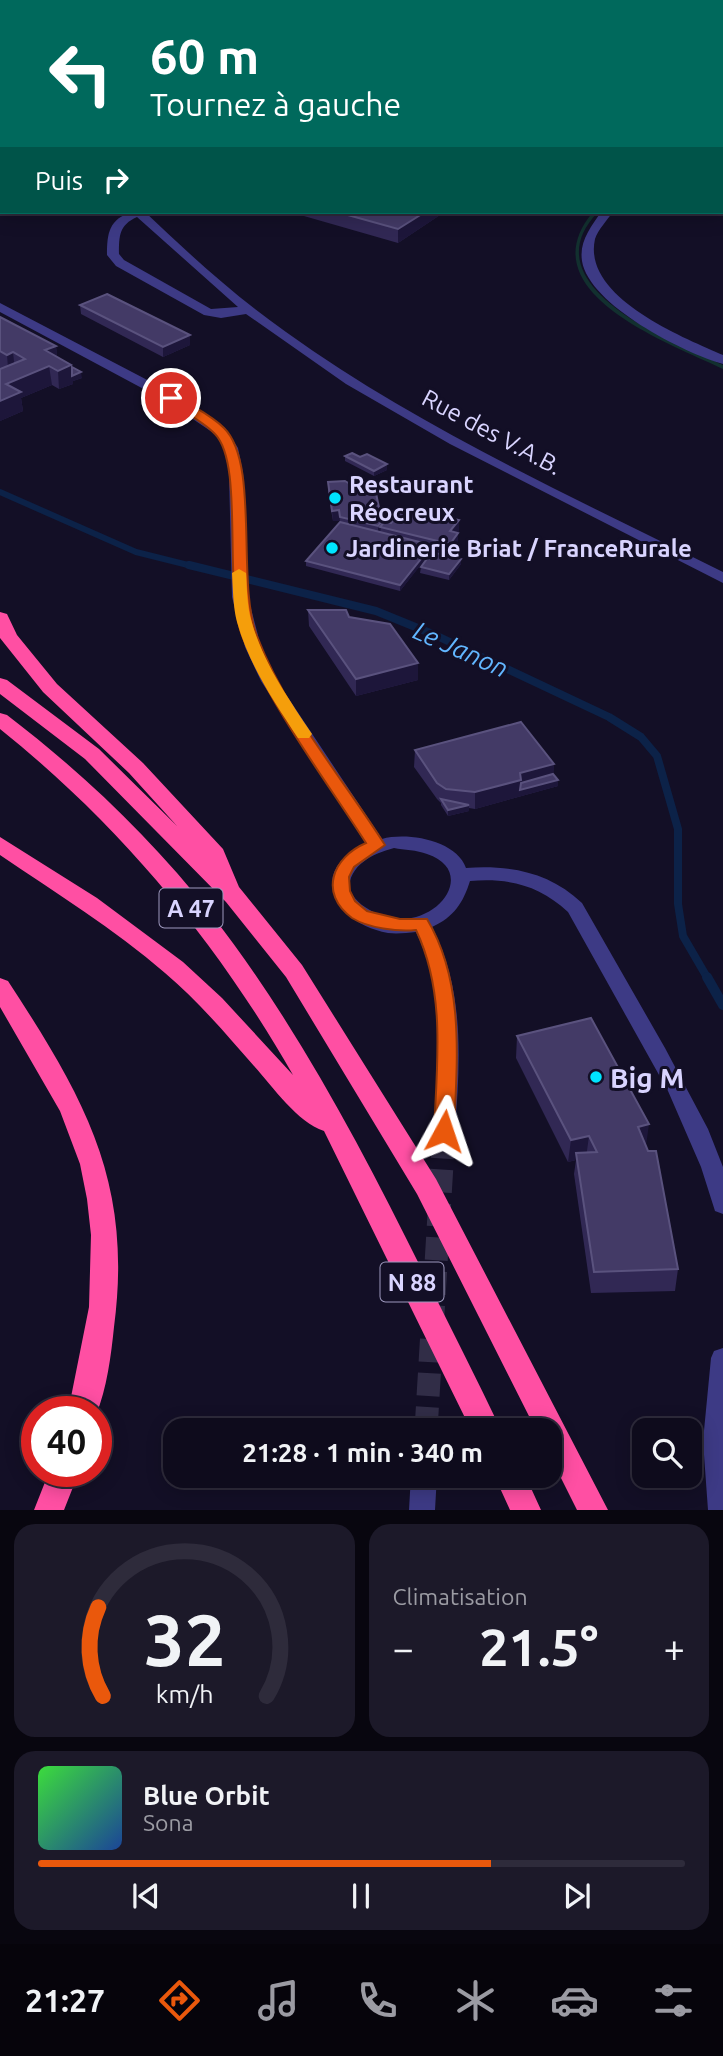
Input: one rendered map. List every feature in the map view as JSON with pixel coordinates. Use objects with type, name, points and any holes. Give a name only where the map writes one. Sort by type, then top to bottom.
[{"type":"highway","name":"N 88","points":[[0,618],[8,636],[50,688],[136,768],[215,855],[234,896],[294,971],[427,1187],[593,1510]]},
{"type":"highway","name":"A 47","points":[[0,684],[92,754],[234,896]]},
{"type":"highway","name":"A 47","points":[[0,719],[68,775],[167,877],[256,994],[338,1134]]},
{"type":"highway","points":[[0,844],[174,967],[222,1011],[290,1091],[338,1134]]},
{"type":"highway","points":[[0,987],[45,1056],[82,1132],[98,1188],[104,1243],[105,1301],[97,1361],[87,1396]]},
{"type":"highway","name":"N 88","points":[[338,1134],[480,1418]]},
{"type":"highway","points":[[50,1510],[58,1487]]},
{"type":"highway","points":[[515,1488],[526,1510]]},
{"type":"street","name":"Rue des V.A.B.","points":[[135,214],[121,218],[115,225],[113,255],[120,263],[208,312],[221,314],[250,309]]},
{"type":"street","name":"Rue des V.A.B.","points":[[140,214],[250,309],[343,376],[434,428],[723,578]]},
{"type":"street","points":[[606,214],[592,232],[588,244],[591,267],[605,290],[652,326],[723,360]]},
{"type":"street","points":[[0,307],[171,398],[220,431],[231,448],[236,473],[238,565],[244,620],[270,681],[376,845]]},
{"type":"street","points":[[394,842],[428,847],[449,859],[461,875],[463,887],[450,909],[421,923],[400,926],[379,923],[361,915],[348,904],[341,891],[340,877],[347,863],[359,853],[376,845],[394,842]]},
{"type":"street","points":[[461,875],[495,874],[531,878],[562,893],[575,908],[693,1121],[718,1183],[723,1205]]},
{"type":"street","points":[[421,923],[435,951],[449,1026],[444,1131]]},
{"type":"street","points":[[720,1510],[715,1441],[723,1358]]},
{"type":"street","points":[[422,1510],[423,1488]]},
{"type":"green space","points":[[592,214],[597,214],[581,239],[581,264],[593,287],[615,308],[643,326],[723,365],[723,369],[670,345],[613,311],[590,290],[577,267],[577,241]]},
{"type":"building","points":[[344,214],[422,214],[398,229]]},
{"type":"building","points":[[107,294],[190,335],[163,347],[80,305]]},
{"type":"building","points":[[0,317],[56,346],[45,350],[71,365],[58,371],[49,366],[6,384],[21,392],[0,401],[0,369],[25,359],[13,352],[7,355],[0,351]]},
{"type":"building","points":[[72,367],[81,372],[72,376]]},
{"type":"building","points":[[352,453],[360,457],[367,454],[387,464],[374,471],[345,456]]},
{"type":"building","points":[[345,481],[355,487],[375,489],[382,521],[378,526],[340,517],[339,510],[332,511],[328,482]]},
{"type":"building","points":[[405,507],[459,520],[450,531],[458,533],[450,544],[380,527],[385,521],[391,523]]},
{"type":"building","points":[[340,522],[432,545],[400,585],[306,561]]},
{"type":"building","points":[[432,552],[461,559],[449,574],[421,567]]},
{"type":"building","points":[[308,610],[346,610],[349,617],[390,624],[418,663],[356,679]]},
{"type":"building","points":[[521,722],[554,764],[520,773],[521,780],[475,792],[446,789],[437,783],[415,750]]},
{"type":"building","points":[[553,774],[558,780],[520,790],[521,783]]},
{"type":"building","points":[[441,799],[469,805],[448,810]]},
{"type":"building","points":[[591,1018],[649,1124],[638,1127],[648,1151],[656,1151],[678,1269],[594,1272],[576,1153],[597,1152],[589,1136],[571,1140],[517,1036]]},
{"type":"waterway","name":"Le Janon","points":[[0,492],[136,552],[196,567]]},
{"type":"waterway","name":"Le Janon","points":[[189,565],[376,611],[435,635],[609,717],[641,737],[657,756],[678,829],[678,904],[683,936],[708,979]]},
{"type":"waterway","name":"Le Janon","points":[[707,977],[723,1005]]},
{"type":"tunnel","points":[[427,1418],[444,1131]]},
{"type":"slow traffic","points":[[239,573],[244,620],[254,647],[270,681],[304,734]]},
{"type":"place","name":"Restaurant Réocreux","points":[[335,498]]},
{"type":"place","name":"Jardinerie Briat / FranceRurale","points":[[332,548]]},
{"type":"place","name":"Big M","points":[[596,1077]]},
{"type":"route","points":[[171,398],[202,416],[220,431],[231,448],[236,473],[240,597],[248,634],[270,681],[376,845],[359,853],[347,863],[340,877],[341,891],[348,904],[361,915],[379,923],[400,926],[421,923],[435,951],[449,1026],[444,1131]]}]
